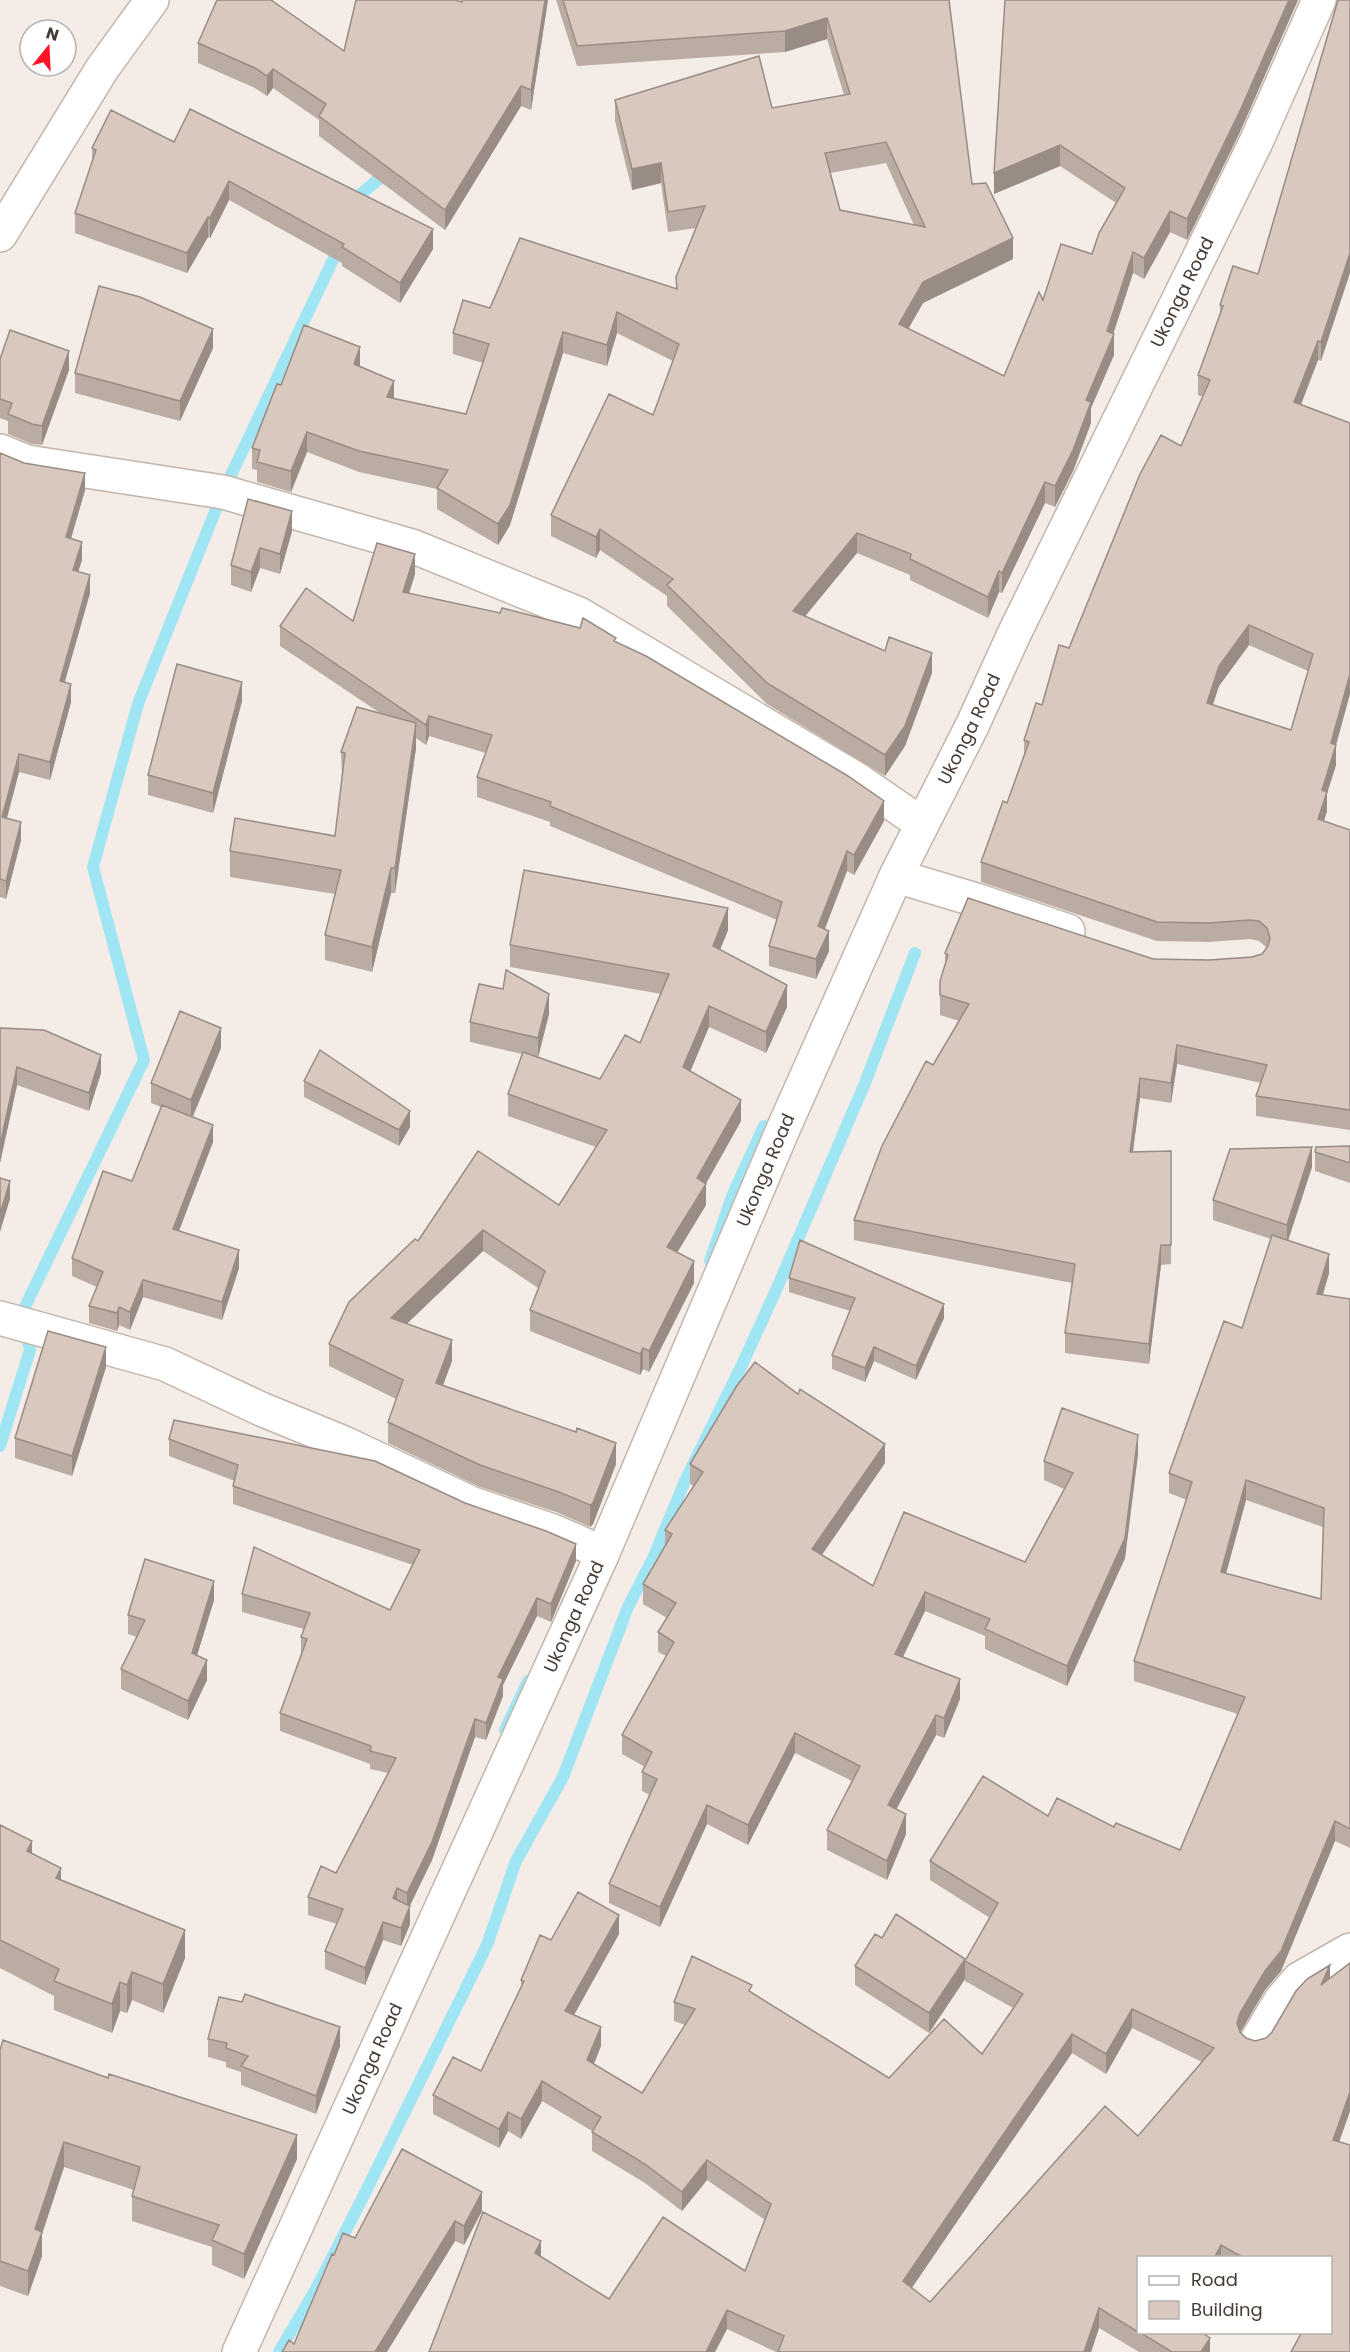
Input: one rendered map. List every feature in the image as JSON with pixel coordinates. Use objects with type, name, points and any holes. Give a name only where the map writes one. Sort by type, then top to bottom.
[{"type":"street","points":[[0,235],[102,69],[152,0]]},
{"type":"street","name":"Ukonga Road","points":[[239,2352],[602,1555],[784,1127],[896,876],[972,726],[1015,632],[1256,142],[1319,0]]},
{"type":"street","points":[[0,451],[27,462],[223,492],[412,546],[579,614],[858,780],[921,824]]},
{"type":"street","points":[[896,876],[976,900],[1092,940]]},
{"type":"street","points":[[0,1318],[165,1364],[261,1409],[344,1443],[473,1504],[553,1531],[594,1549],[602,1555]]},
{"type":"street","points":[[1256,2042],[1281,2000],[1299,1979],[1350,1950]]},
{"type":"building","points":[[217,0],[271,0],[344,51],[356,0],[455,0],[462,2],[462,0],[545,0],[531,90],[521,86],[445,210],[319,116],[326,104],[273,69],[267,76],[255,68],[198,43]]},
{"type":"building","points":[[563,0],[949,0],[972,184],[986,183],[1013,238],[923,282],[899,324],[1004,376],[1039,292],[1043,300],[1061,244],[1092,254],[1099,233],[1125,188],[1060,145],[994,173],[1005,0],[1289,0],[1239,113],[1187,219],[1170,211],[1144,258],[1133,252],[1107,331],[1114,334],[1086,400],[1091,402],[1073,450],[1055,486],[1045,482],[1002,573],[999,571],[988,597],[910,559],[911,554],[857,533],[793,611],[885,651],[889,637],[932,653],[905,726],[885,755],[767,683],[667,585],[673,579],[600,529],[596,537],[551,515],[609,394],[653,415],[679,344],[617,312],[607,345],[563,332],[510,505],[498,524],[437,488],[448,470],[359,451],[307,432],[291,471],[257,462],[260,450],[252,448],[277,384],[281,385],[304,325],[360,347],[354,364],[394,381],[387,397],[466,414],[489,344],[453,333],[463,300],[490,308],[520,238],[677,289],[676,277],[705,206],[668,212],[661,163],[632,169],[615,100],[759,56],[772,108],[850,94],[827,18],[785,31],[577,46]],"holes":[[[886,142],[925,227],[840,210],[825,153]]]},
{"type":"building","points":[[1338,0],[1350,0],[1350,253],[1321,342],[1318,341],[1294,402],[1350,423],[1350,674],[1331,743],[1336,745],[1322,790],[1327,792],[1318,819],[1350,830],[1350,1110],[1256,1096],[1267,1065],[1177,1045],[1171,1083],[1140,1078],[1130,1152],[1171,1151],[1171,1245],[1161,1245],[1149,1344],[1065,1333],[1075,1264],[854,1220],[882,1146],[926,1061],[933,1065],[969,1004],[940,995],[940,981],[948,955],[945,953],[968,898],[1153,959],[1209,960],[1252,957],[1262,954],[1268,946],[1270,938],[1267,928],[1259,921],[1157,922],[981,862],[1003,801],[1007,803],[1029,742],[1024,740],[1036,703],[1042,705],[1059,645],[1069,648],[1140,474],[1161,435],[1181,446],[1210,380],[1198,375],[1223,306],[1220,305],[1233,266],[1258,274]],"holes":[[[1249,625],[1313,654],[1291,730],[1207,703],[1219,666]]]},
{"type":"building","points":[[190,109],[433,229],[400,283],[342,247],[344,244],[229,181],[210,218],[208,217],[187,253],[75,213],[96,150],[92,148],[111,110],[174,142]]},
{"type":"building","points":[[99,286],[140,297],[213,329],[180,401],[75,373]]},
{"type":"building","points":[[10,330],[69,351],[42,426],[8,414],[12,403],[0,399],[0,359]]},
{"type":"building","points":[[0,453],[24,463],[85,473],[66,537],[82,542],[73,570],[90,575],[60,681],[71,684],[50,762],[19,754],[2,817],[21,822],[6,881],[0,879]]},
{"type":"building","points":[[248,499],[292,511],[280,554],[260,548],[251,572],[231,565]]},
{"type":"building","points":[[377,543],[415,554],[403,592],[500,613],[502,608],[580,628],[583,618],[616,638],[614,641],[646,656],[848,776],[884,801],[854,855],[847,851],[818,926],[829,931],[816,959],[769,946],[782,902],[550,806],[551,802],[477,777],[492,735],[429,716],[426,725],[280,626],[306,588],[353,621]]},
{"type":"building","points":[[177,664],[242,682],[213,793],[148,775]]},
{"type":"building","points":[[357,707],[416,723],[395,868],[391,868],[372,947],[325,935],[341,870],[230,851],[235,818],[335,836],[345,753],[341,752]]},
{"type":"building","points":[[524,870],[728,908],[713,946],[787,985],[766,1032],[709,1006],[683,1067],[741,1100],[697,1178],[706,1184],[667,1247],[694,1261],[649,1351],[643,1348],[640,1354],[530,1310],[545,1271],[483,1230],[391,1318],[452,1340],[436,1383],[576,1432],[577,1428],[616,1443],[593,1503],[590,1505],[480,1465],[388,1422],[403,1380],[329,1344],[349,1302],[415,1239],[418,1241],[478,1151],[559,1205],[607,1130],[508,1094],[523,1052],[600,1079],[625,1035],[640,1043],[669,974],[510,945]]},
{"type":"building","points":[[506,970],[549,994],[538,1038],[470,1022],[479,984],[503,989]]},
{"type":"building","points":[[180,1011],[221,1028],[191,1100],[151,1083]]},
{"type":"building","points":[[0,1028],[44,1030],[101,1055],[89,1093],[17,1067],[0,1145]]},
{"type":"building","points":[[320,1050],[410,1111],[399,1130],[304,1081]]},
{"type":"building","points":[[162,1105],[213,1125],[173,1229],[239,1250],[222,1302],[143,1280],[130,1312],[119,1307],[117,1313],[89,1306],[103,1272],[72,1258],[103,1171],[132,1181]]},
{"type":"building","points":[[1350,1146],[1350,1163],[1315,1152],[1316,1147]]},
{"type":"building","points":[[1312,1147],[1287,1225],[1213,1200],[1230,1149]]},
{"type":"building","points":[[0,1178],[10,1181],[0,1214]]},
{"type":"building","points":[[1272,1235],[1329,1254],[1317,1294],[1350,1299],[1350,1829],[1335,1821],[1281,1951],[1265,1971],[1240,2013],[1237,2023],[1240,2032],[1246,2038],[1255,2041],[1266,2038],[1272,2032],[1296,1991],[1307,1979],[1330,1965],[1321,1985],[1350,1963],[1350,2092],[1333,2140],[1350,2145],[1350,2352],[1291,2352],[1301,2334],[1332,2334],[1332,2256],[1240,2256],[1221,2245],[1215,2256],[1137,2256],[1137,2331],[1099,2308],[1084,2352],[778,2352],[784,2336],[727,2310],[706,2352],[429,2352],[483,2212],[541,2241],[535,2253],[609,2299],[663,2217],[745,2271],[771,2204],[707,2160],[682,2192],[645,2164],[592,2132],[601,2117],[542,2081],[521,2119],[508,2112],[499,2129],[433,2095],[453,2057],[481,2071],[524,1981],[521,1980],[540,1935],[551,1940],[578,1892],[619,1915],[565,2011],[601,2027],[587,2060],[642,2093],[695,2009],[674,2002],[692,1956],[752,1985],[749,1991],[889,2078],[944,2019],[982,2054],[1023,1994],[965,1961],[998,1903],[930,1861],[983,1776],[1048,1816],[1057,1798],[1114,1827],[1116,1823],[1180,1850],[1245,1697],[1134,1661],[1192,1482],[1169,1473],[1224,1321],[1242,1328]],"holes":[[[1246,1480],[1324,1508],[1321,1599],[1221,1572]],[[1132,2009],[1214,2048],[1138,2136],[1105,2106],[930,2302],[903,2281],[1072,2034],[1106,2054]]]},
{"type":"building","points":[[800,1240],[944,1304],[916,1366],[874,1347],[865,1368],[832,1355],[855,1298],[789,1278]]},
{"type":"building","points":[[48,1331],[106,1347],[72,1456],[15,1438]]},
{"type":"building","points":[[755,1362],[798,1394],[800,1389],[885,1444],[812,1549],[873,1586],[904,1512],[1025,1562],[1073,1473],[1044,1461],[1062,1408],[1138,1435],[1125,1538],[1067,1666],[985,1629],[990,1619],[925,1592],[895,1654],[960,1679],[944,1718],[936,1715],[888,1805],[906,1814],[887,1861],[827,1830],[860,1766],[795,1733],[748,1825],[707,1805],[660,1907],[609,1884],[657,1779],[642,1772],[652,1752],[622,1735],[674,1642],[658,1632],[676,1603],[643,1584],[672,1534],[665,1530],[703,1472],[690,1464],[736,1387]]},
{"type":"building","points":[[174,1420],[375,1461],[465,1503],[546,1531],[576,1544],[551,1604],[537,1598],[498,1677],[503,1679],[486,1723],[475,1719],[432,1842],[407,1893],[397,1888],[393,1898],[410,1906],[401,1928],[383,1922],[365,1968],[325,1951],[343,1909],[308,1897],[321,1866],[336,1873],[396,1758],[370,1751],[371,1746],[280,1713],[307,1639],[301,1637],[310,1613],[242,1594],[254,1547],[390,1610],[420,1550],[233,1486],[238,1465],[169,1439]]},
{"type":"building","points":[[145,1559],[214,1581],[192,1653],[207,1660],[188,1701],[121,1669],[145,1620],[128,1615]]},
{"type":"building","points":[[0,1825],[32,1841],[27,1851],[61,1868],[56,1878],[185,1930],[163,1984],[132,1972],[127,1985],[120,1982],[112,2004],[54,1981],[59,1969],[0,1940]]},
{"type":"building","points":[[896,1914],[965,1959],[929,2013],[855,1966],[875,1934],[882,1938]]},
{"type":"building","points":[[245,1994],[340,2027],[316,2096],[241,2066],[248,2056],[226,2048],[227,2043],[208,2039],[219,1997],[242,2002]]},
{"type":"building","points":[[3,2040],[108,2078],[109,2074],[297,2135],[244,2254],[212,2240],[219,2225],[132,2196],[140,2167],[64,2142],[35,2229],[42,2232],[28,2271],[0,2261],[0,2050]]},
{"type":"building","points":[[402,2149],[482,2192],[464,2226],[455,2221],[375,2352],[282,2352],[289,2340],[294,2344],[343,2233],[355,2238]]},
{"type":"building","points":[[1142,2334],[1204,2334],[1210,2338],[1201,2352],[1172,2352]]},
{"type":"waterway","points":[[356,207],[362,193],[390,170]]},
{"type":"waterway","points":[[0,1446],[30,1350],[22,1313],[144,1060],[93,867],[138,704],[223,492],[340,245]]},
{"type":"waterway","points":[[279,2352],[316,2289],[487,1945],[516,1861],[563,1777],[628,1607],[654,1556],[685,1481],[777,1288],[865,1083],[915,953]]},
{"type":"waterway","points":[[710,1261],[733,1194],[764,1126]]},
{"type":"waterway","points":[[505,1730],[528,1681]]}]
